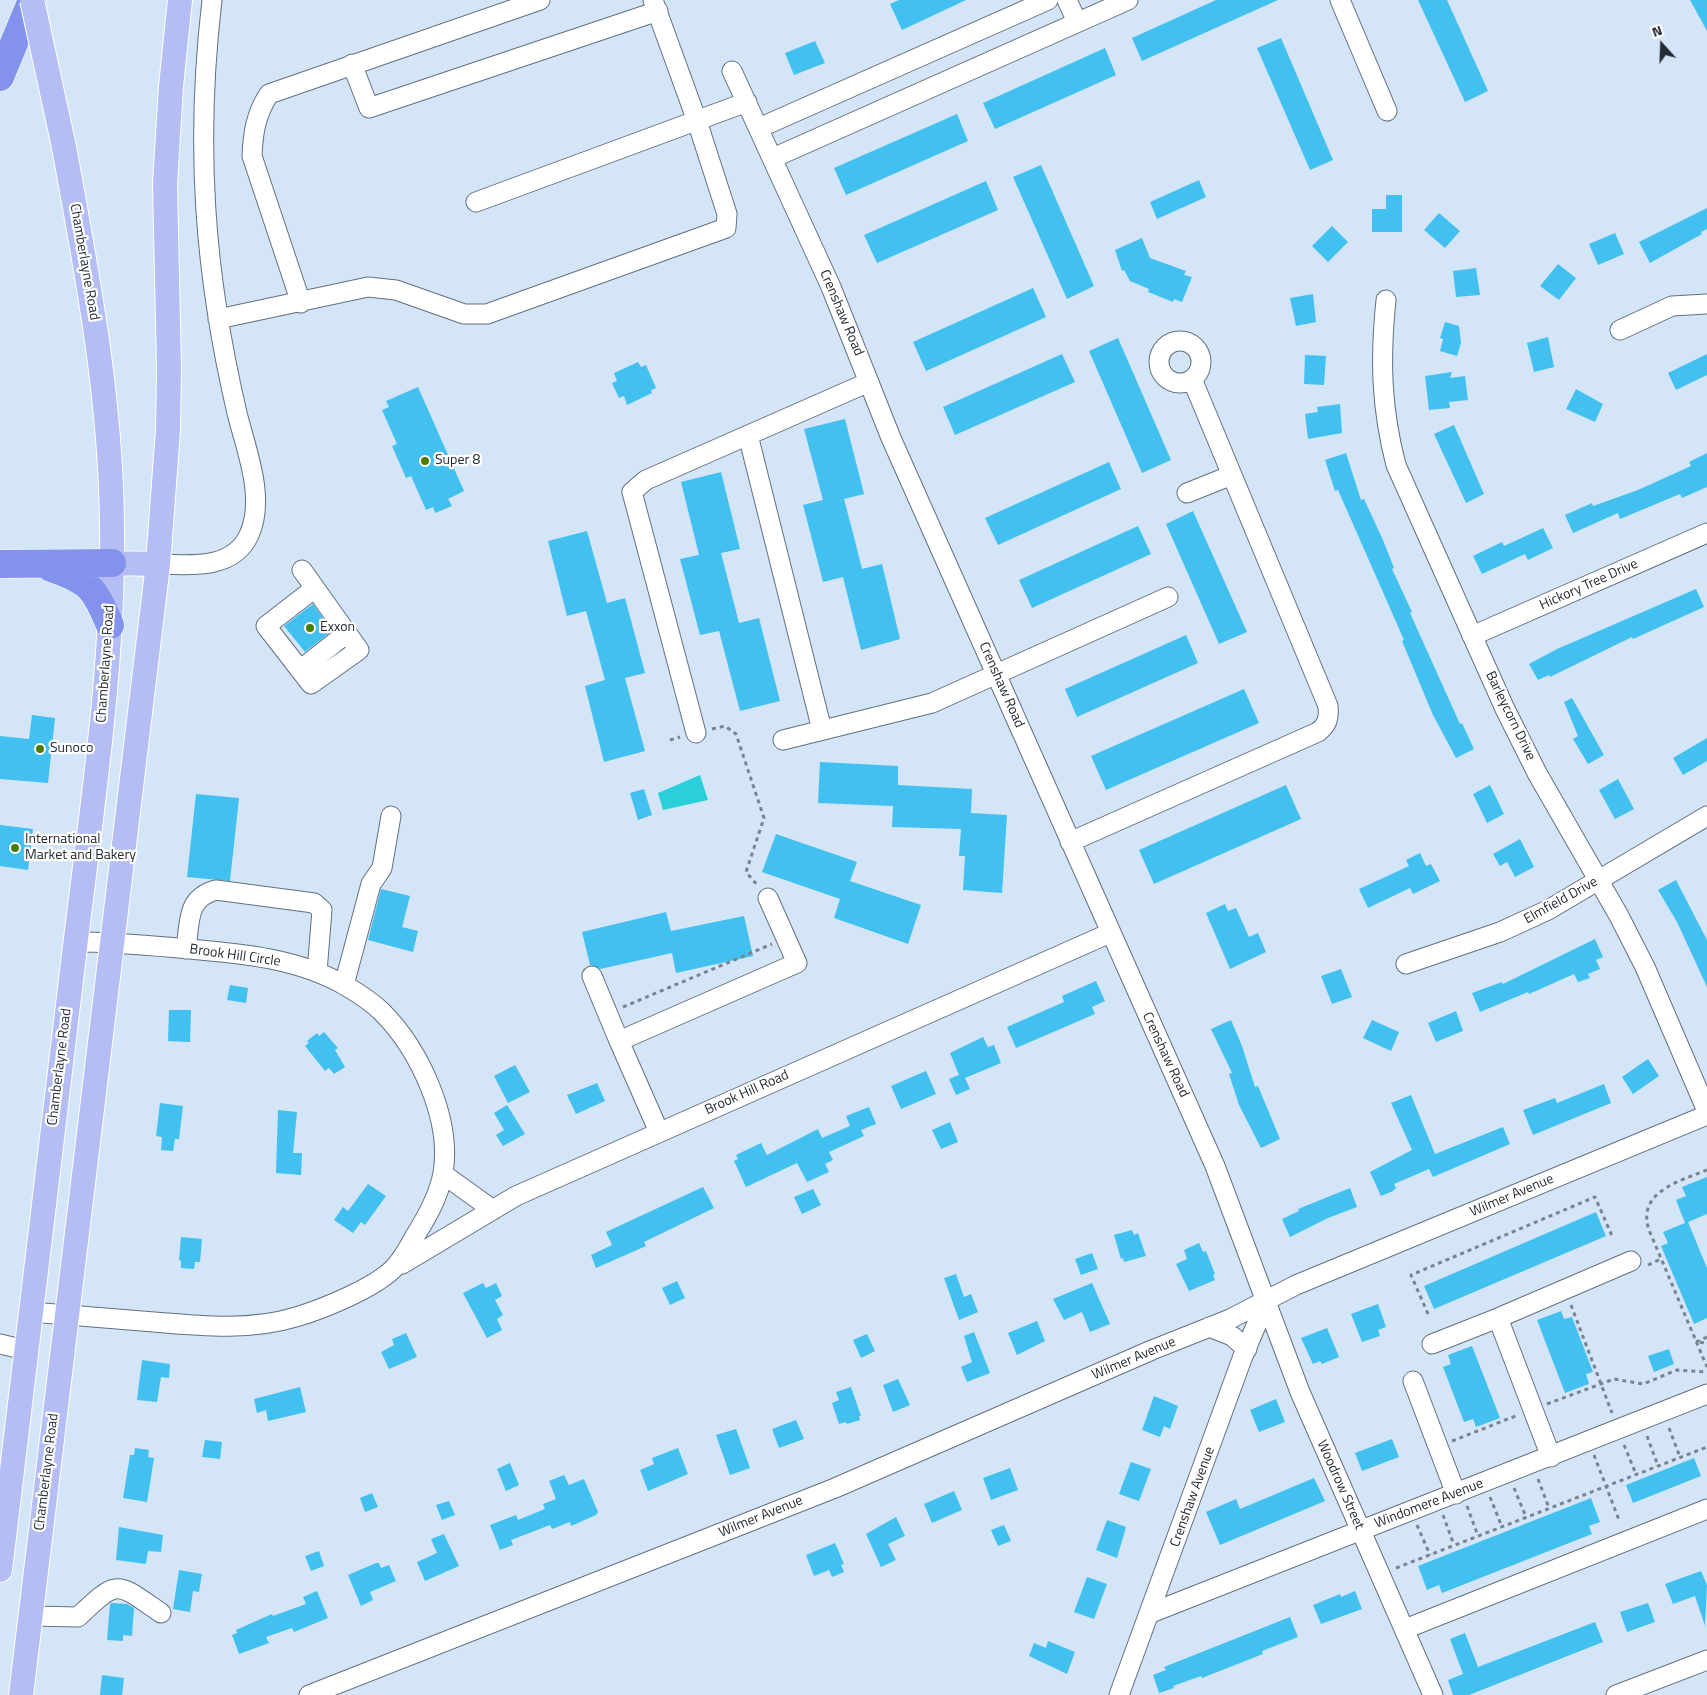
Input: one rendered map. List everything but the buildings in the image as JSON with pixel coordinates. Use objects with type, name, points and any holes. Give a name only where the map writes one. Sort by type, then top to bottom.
[{"type":"highway","points":[[0,77],[32,0]]},
{"type":"highway","points":[[0,564],[112,563]]},
{"type":"highway","points":[[37,564],[70,574],[85,582],[96,594],[110,625]]},
{"type":"main road","name":"Chamberlayne Road","points":[[0,1570],[102,723],[110,625],[112,563],[110,467],[103,378],[85,260],[64,147],[32,0]]},
{"type":"main road","name":"Chamberlayne Road","points":[[21,1695],[158,564],[168,430],[169,377],[165,184],[170,86],[180,0]]},
{"type":"main road","points":[[112,563],[158,564]]},
{"type":"street","points":[[158,564],[201,564],[225,559],[243,545],[253,524],[255,505],[253,481],[218,319],[206,230],[202,165],[203,88],[212,0]]},
{"type":"street","points":[[301,303],[252,156],[253,134],[258,110],[269,94],[540,0]]},
{"type":"street","points":[[759,128],[1048,0]]},
{"type":"street","points":[[1067,0],[1077,22]]},
{"type":"street","points":[[773,158],[1128,0]]},
{"type":"street","points":[[1340,0],[1387,111]]},
{"type":"street","points":[[218,319],[301,303],[368,287],[396,290],[464,314],[487,314],[726,228],[727,214],[698,121],[655,5],[369,108],[352,64]]},
{"type":"street","name":"Crenshaw Road","points":[[732,71],[831,287],[892,438],[1215,1166],[1267,1300]]},
{"type":"street","points":[[476,202],[747,102]]},
{"type":"street","name":"Barleycorn Drive","points":[[1386,300],[1382,339],[1382,390],[1389,437],[1396,465],[1472,636],[1537,774],[1599,880],[1645,967],[1707,1113]]},
{"type":"street","points":[[1620,330],[1672,306],[1707,304]]},
{"type":"street","points":[[1070,842],[1318,732],[1326,725],[1329,716],[1328,706],[1192,379]]},
{"type":"street","points":[[696,733],[632,492],[646,480],[869,382]]},
{"type":"street","points":[[748,435],[822,730]]},
{"type":"street","points":[[1187,493],[1232,475]]},
{"type":"street","name":"Hickory Tree Drive","points":[[1472,636],[1707,533]]},
{"type":"street","points":[[302,570],[315,588],[359,650],[311,684],[266,626],[315,588]]},
{"type":"street","points":[[783,740],[932,703],[997,676],[1168,597]]},
{"type":"street","points":[[344,985],[371,884],[382,868],[392,816]]},
{"type":"street","name":"Elmfield Drive","points":[[1406,964],[1516,925],[1599,880],[1707,816]]},
{"type":"street","points":[[186,949],[192,905],[202,894],[216,890],[314,903],[322,910],[317,972]]},
{"type":"street","points":[[619,1041],[797,963],[768,898]]},
{"type":"street","name":"Brook Hill Road","points":[[393,1270],[516,1196],[1110,933]]},
{"type":"street","name":"Brook Hill Circle","points":[[31,1312],[204,1326],[266,1324],[294,1318],[325,1308],[354,1294],[393,1270],[425,1220],[436,1197],[443,1174],[445,1151],[441,1117],[422,1070],[407,1043],[382,1012],[344,985],[317,972],[265,958],[112,942],[76,942]]},
{"type":"street","points":[[592,976],[659,1132]]},
{"type":"street","name":"Wilmer Avenue","points":[[313,1694],[827,1491],[1209,1327],[1296,1285],[1707,1113]]},
{"type":"street","points":[[443,1174],[493,1210]]},
{"type":"street","points":[[1432,1344],[1637,1264]]},
{"type":"street","name":"Crenshaw Avenue","points":[[1119,1695],[1151,1613],[1247,1349],[1267,1300]]},
{"type":"street","name":"Woodrow Street","points":[[1267,1300],[1300,1392],[1433,1695]]},
{"type":"street","points":[[1498,1318],[1551,1457]]},
{"type":"street","points":[[1209,1327],[1232,1336],[1247,1349]]},
{"type":"street","points":[[0,1344],[26,1350]]},
{"type":"street","points":[[1413,1381],[1461,1498]]},
{"type":"street","name":"Windomere Avenue","points":[[1151,1613],[1361,1531],[1461,1498],[1551,1457],[1707,1394]]},
{"type":"street","points":[[1405,1628],[1707,1509]]},
{"type":"street","points":[[30,1616],[78,1617],[109,1589],[125,1588],[161,1613]]},
{"type":"street","points":[[1616,1695],[1707,1660]]},
{"type":"path","points":[[670,740],[725,726],[736,734],[764,818],[746,872],[768,898]]},
{"type":"path","points":[[618,1010],[774,943],[778,949]]},
{"type":"path","points":[[1707,1170],[1663,1190],[1654,1197],[1649,1205],[1647,1216],[1648,1227],[1707,1367]]},
{"type":"path","points":[[1428,1314],[1411,1275],[1560,1211],[1596,1196],[1612,1236]]},
{"type":"path","points":[[1637,1264],[1661,1259]]},
{"type":"path","points":[[1569,1300],[1612,1414]]},
{"type":"path","points":[[1696,1342],[1707,1337]]},
{"type":"path","points":[[1696,1342],[1707,1343]]},
{"type":"path","points":[[1542,1406],[1617,1378],[1648,1383],[1677,1370],[1707,1372]]},
{"type":"path","points":[[1446,1444],[1523,1413]]},
{"type":"path","points":[[1668,1425],[1680,1457]]},
{"type":"path","points":[[1646,1433],[1658,1466]]},
{"type":"path","points":[[1623,1442],[1636,1474]]},
{"type":"path","points":[[1393,1569],[1707,1447]]},
{"type":"path","points":[[1593,1454],[1619,1520]]},
{"type":"path","points":[[1537,1476],[1550,1508]]},
{"type":"path","points":[[1513,1485],[1526,1517]]},
{"type":"path","points":[[1489,1494],[1502,1527]]},
{"type":"path","points":[[1461,1498],[1478,1536]]},
{"type":"path","points":[[1442,1512],[1454,1545]]},
{"type":"path","points":[[1416,1523],[1430,1555]]},
{"type":"water","points":[[700,775],[708,800],[663,810],[658,793]]},
{"type":"place","name":"Super 8","points":[[425,461]]},
{"type":"place","name":"Exxon","points":[[310,628]]},
{"type":"place","name":"Sunoco","points":[[40,749]]},
{"type":"place","name":"International Market and Bakery","points":[[15,848]]}]
